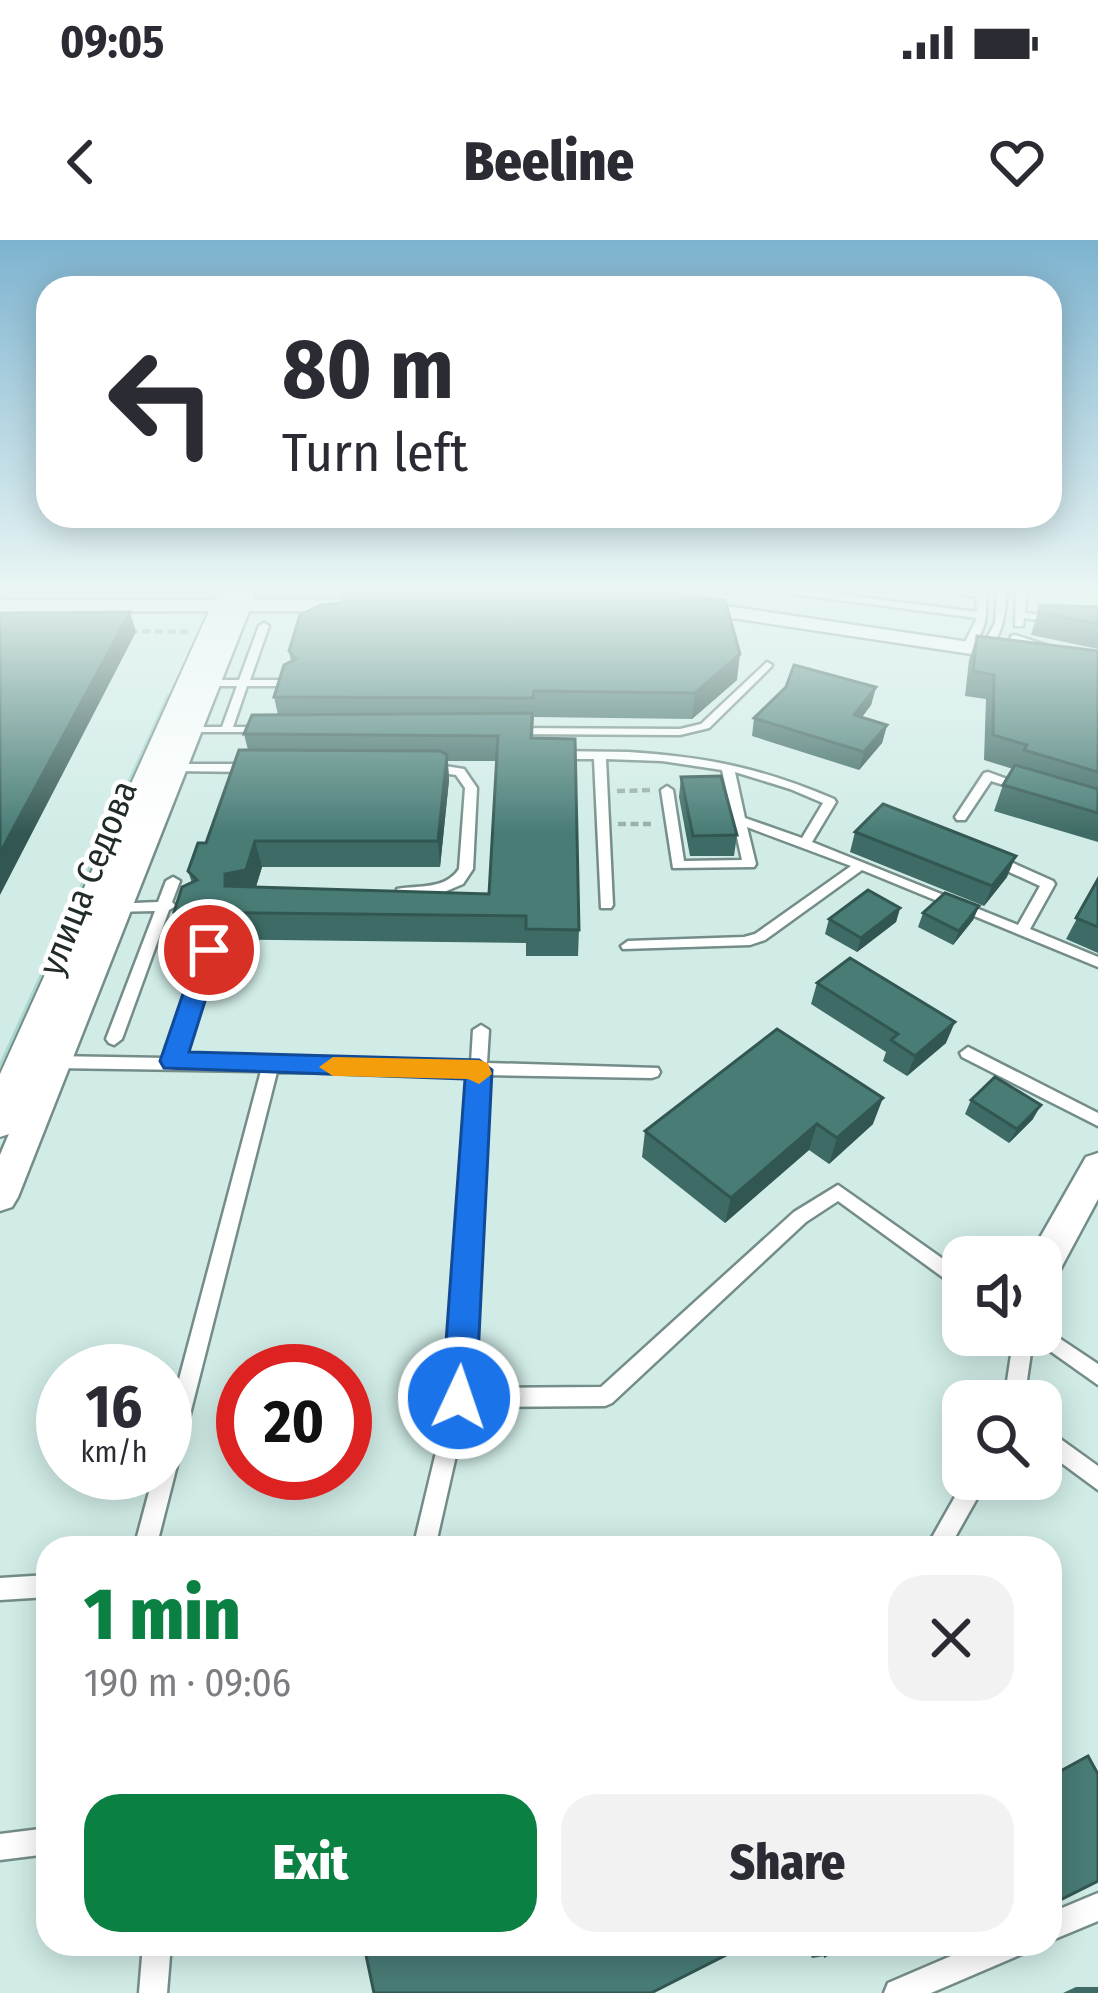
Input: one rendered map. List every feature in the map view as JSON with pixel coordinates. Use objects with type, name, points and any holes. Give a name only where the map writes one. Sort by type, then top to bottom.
[{"type":"street","name":"улица Седова","points":[[0,1197],[41,1061],[204,671]]},
{"type":"street","name":"улица Седова","points":[[105,908],[174,768],[179,730],[213,671]]},
{"type":"street","name":"улица Седова","points":[[0,1121],[41,1061]]},
{"type":"street","points":[[1060,1236],[1098,1167]]},
{"type":"lane","points":[[226,730],[248,671]]},
{"type":"lane","points":[[493,731],[680,732],[705,726],[761,671]]},
{"type":"lane","points":[[209,683],[292,683]]},
{"type":"lane","points":[[179,730],[286,730]]},
{"type":"lane","points":[[541,754],[668,755],[787,782],[830,802],[806,842]]},
{"type":"lane","points":[[600,755],[606,905]]},
{"type":"lane","points":[[667,790],[678,865],[749,864],[727,765]]},
{"type":"lane","points":[[378,892],[440,890],[466,869],[468,779],[445,768],[406,767]]},
{"type":"lane","points":[[174,768],[260,768]]},
{"type":"lane","points":[[961,817],[988,776],[1032,789]]},
{"type":"lane","points":[[741,821],[806,842],[858,868],[1098,962]]},
{"type":"lane","points":[[983,855],[1048,884],[1021,932]]},
{"type":"lane","points":[[628,946],[745,942],[858,868]]},
{"type":"lane","points":[[113,1039],[172,881]]},
{"type":"lane","points":[[105,908],[194,905]]},
{"type":"lane","points":[[173,1061],[209,950]]},
{"type":"lane","points":[[427,1536],[459,1398],[481,1030]]},
{"type":"lane","points":[[968,1053],[1098,1120]]},
{"type":"lane","points":[[41,1061],[652,1072]]},
{"type":"lane","points":[[192,1369],[271,1065]]},
{"type":"lane","points":[[459,1398],[605,1396],[800,1217],[838,1192],[942,1269]]},
{"type":"lane","points":[[1062,1350],[1098,1376]]},
{"type":"lane","points":[[1062,1451],[1098,1479]]},
{"type":"lane","points":[[148,1536],[158,1500]]},
{"type":"lane","points":[[944,1536],[965,1500]]},
{"type":"lane","points":[[0,1589],[36,1587]]},
{"type":"lane","points":[[0,1847],[36,1842]]},
{"type":"lane","points":[[1062,1922],[1098,1906]]},
{"type":"lane","points":[[153,1993],[156,1956]]},
{"type":"lane","points":[[898,1993],[984,1956]]},
{"type":"path","points":[[603,824],[672,824]]},
{"type":"green space","points":[[167,694],[173,694],[0,1086],[0,1062]]},
{"type":"building","points":[[0,671],[98,671],[0,853]]},
{"type":"building","points":[[282,671],[721,671],[695,693],[274,697]]},
{"type":"building","points":[[792,671],[816,671],[876,687],[854,715],[887,725],[864,752],[754,718],[786,687]]},
{"type":"building","points":[[973,671],[1098,671],[1098,772],[1024,750],[1027,745],[993,735],[994,675]]},
{"type":"building","points":[[532,713],[531,738],[575,739],[579,930],[526,929],[526,916],[174,912],[182,887],[197,880],[188,871],[198,843],[206,843],[239,750],[440,751],[447,755],[438,841],[255,841],[246,870],[225,874],[225,886],[489,894],[498,736],[244,734],[252,715]]},
{"type":"building","points":[[1015,765],[1098,789],[1098,813],[1003,785]]},
{"type":"building","points":[[721,776],[737,835],[693,836],[681,777]]},
{"type":"building","points":[[883,804],[1016,856],[992,886],[855,832]]},
{"type":"building","points":[[1098,879],[1098,927],[1076,918]]},
{"type":"building","points":[[868,890],[900,908],[861,938],[829,919]]},
{"type":"building","points":[[945,893],[979,906],[959,931],[923,913]]},
{"type":"building","points":[[850,958],[955,1022],[915,1056],[891,1040],[898,1034],[817,983]]},
{"type":"building","points":[[777,1029],[883,1098],[837,1138],[817,1124],[731,1198],[645,1131]]},
{"type":"building","points":[[995,1077],[1041,1105],[1017,1129],[971,1100]]},
{"type":"building","points":[[1088,1756],[1098,1774],[1098,1881],[1062,1899],[1062,1770]]},
{"type":"building","points":[[366,1956],[724,1956],[651,1993],[374,1993]]},
{"type":"slow traffic","points":[[333,1067],[479,1070],[479,1074]]},
{"type":"route","points":[[209,950],[173,1061],[479,1070],[459,1398]]}]
